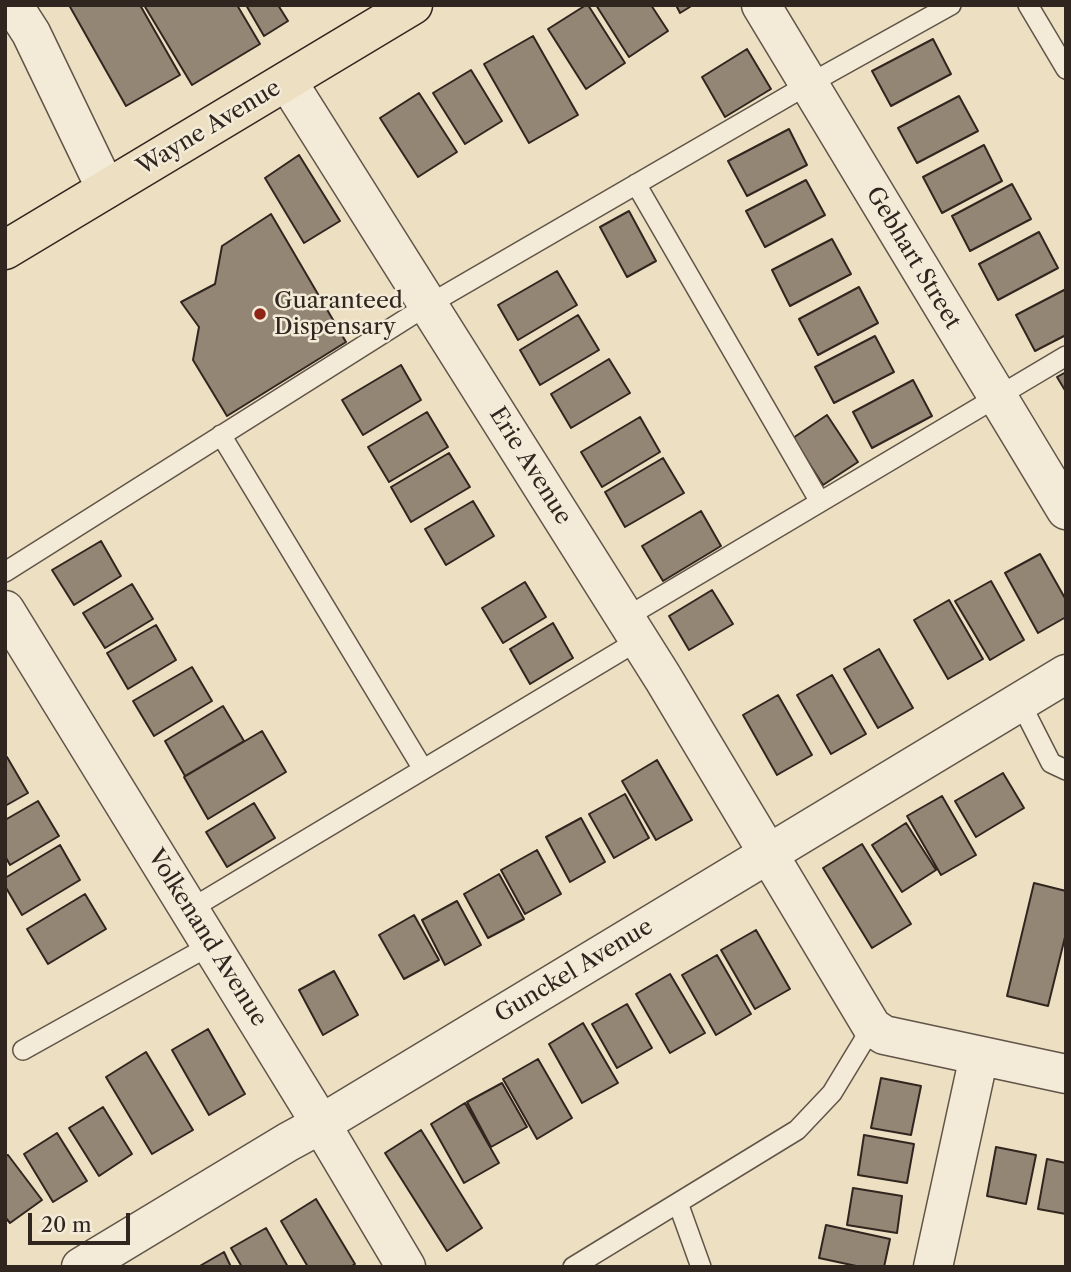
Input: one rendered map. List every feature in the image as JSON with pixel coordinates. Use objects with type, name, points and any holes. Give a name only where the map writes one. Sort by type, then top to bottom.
[{"type":"main road","name":"Wayne Avenue","points":[[5,250],[413,5]]},
{"type":"street","points":[[13,5],[31,33],[106,189]]},
{"type":"street","name":"Gebhart Street","points":[[761,5],[1066,510]]},
{"type":"street","name":"Erie Avenue","points":[[287,81],[632,629],[872,1027]]},
{"type":"street","name":"Volkenand Avenue","points":[[5,610],[406,1267]]},
{"type":"street","name":"Gunckel Avenue","points":[[81,1267],[1066,674]]},
{"type":"street","points":[[872,1027],[884,1035],[1066,1074]]},
{"type":"street","points":[[933,1267],[979,1056]]},
{"type":"lane","points":[[5,572],[428,305],[808,84],[951,5]]},
{"type":"lane","points":[[1028,5],[1066,69]]},
{"type":"lane","points":[[636,184],[820,502]]},
{"type":"lane","points":[[189,910],[424,769],[820,502],[1066,356]]},
{"type":"lane","points":[[221,435],[424,769]]},
{"type":"lane","points":[[1020,702],[1051,763],[1066,770]]},
{"type":"lane","points":[[23,1050],[211,945]]},
{"type":"lane","points":[[573,1267],[797,1130],[832,1093],[872,1027]]},
{"type":"lane","points":[[678,1203],[701,1267]]},
{"type":"building","points":[[69,5],[140,5],[180,75],[126,106]]},
{"type":"building","points":[[144,5],[237,5],[260,44],[192,85]]},
{"type":"building","points":[[246,5],[278,5],[288,21],[264,36]]},
{"type":"building","points":[[586,5],[625,63],[586,89],[548,29]]},
{"type":"building","points":[[596,5],[651,5],[668,31],[629,57]]},
{"type":"building","points":[[676,5],[693,5],[680,13]]},
{"type":"building","points":[[533,36],[578,115],[529,143],[484,64]]},
{"type":"building","points":[[933,39],[951,74],[891,106],[872,71]]},
{"type":"building","points":[[747,49],[771,89],[725,117],[702,77]]},
{"type":"building","points":[[471,70],[502,121],[465,144],[433,93]]},
{"type":"building","points":[[419,93],[457,152],[418,177],[380,118]]},
{"type":"building","points":[[959,96],[978,131],[917,163],[898,128]]},
{"type":"building","points":[[789,129],[807,165],[747,196],[728,161]]},
{"type":"building","points":[[984,145],[1002,181],[942,213],[923,177]]},
{"type":"building","points":[[299,155],[340,221],[304,243],[265,178]]},
{"type":"building","points":[[806,180],[825,215],[765,247],[746,211]]},
{"type":"building","points":[[1012,184],[1031,219],[970,251],[952,216]]},
{"type":"building","points":[[629,211],[656,261],[627,277],[600,227]]},
{"type":"building","name":"Guaranteed Dispensary","points":[[271,214],[346,342],[227,416],[193,360],[199,327],[181,302],[215,284],[222,246]]},
{"type":"building","points":[[1039,232],[1058,268],[998,300],[979,264]]},
{"type":"building","points":[[832,239],[851,274],[790,306],[772,270]]},
{"type":"building","points":[[557,271],[577,305],[518,340],[498,305]]},
{"type":"building","points":[[859,287],[878,323],[818,355],[799,319]]},
{"type":"building","points":[[1066,289],[1066,335],[1035,351],[1016,315]]},
{"type":"building","points":[[578,315],[599,350],[540,385],[520,350]]},
{"type":"building","points":[[875,336],[894,372],[834,403],[815,367]]},
{"type":"building","points":[[609,359],[630,393],[571,428],[551,394]]},
{"type":"building","points":[[401,365],[421,400],[363,435],[342,400]]},
{"type":"building","points":[[1066,372],[1066,392],[1057,377]]},
{"type":"building","points":[[913,380],[932,416],[872,448],[853,412]]},
{"type":"building","points":[[427,412],[448,447],[389,482],[368,447]]},
{"type":"building","points":[[827,415],[858,462],[823,485],[793,438]]},
{"type":"building","points":[[640,417],[660,452],[602,487],[581,452]]},
{"type":"building","points":[[449,453],[470,487],[411,522],[391,487]]},
{"type":"building","points":[[663,458],[684,493],[625,527],[605,492]]},
{"type":"building","points":[[473,501],[494,536],[446,565],[425,529]]},
{"type":"building","points":[[701,511],[721,546],[663,581],[642,546]]},
{"type":"building","points":[[101,541],[121,576],[74,605],[52,570]]},
{"type":"building","points":[[1040,554],[1066,600],[1066,617],[1038,633],[1005,573]]},
{"type":"building","points":[[991,581],[1024,640],[990,660],[955,601]]},
{"type":"building","points":[[525,582],[546,617],[503,643],[482,608]]},
{"type":"building","points":[[132,584],[153,619],[105,648],[83,613]]},
{"type":"building","points":[[712,590],[733,624],[689,650],[669,616]]},
{"type":"building","points":[[949,600],[983,659],[948,679],[914,620]]},
{"type":"building","points":[[553,623],[573,658],[530,684],[510,649]]},
{"type":"building","points":[[156,625],[176,660],[128,689],[107,653]]},
{"type":"building","points":[[879,649],[913,708],[878,728],[844,669]]},
{"type":"building","points":[[192,667],[212,701],[154,736],[133,701]]},
{"type":"building","points":[[832,675],[866,734],[831,754],[797,695]]},
{"type":"building","points":[[778,695],[812,755],[777,775],[743,715]]},
{"type":"building","points":[[223,706],[244,741],[185,776],[165,741]]},
{"type":"building","points":[[262,731],[286,772],[208,819],[184,777]]},
{"type":"building","points":[[7,757],[28,793],[5,806],[5,758]]},
{"type":"building","points":[[657,760],[692,820],[656,840],[622,781]]},
{"type":"building","points":[[1003,773],[1024,808],[976,837],[955,801]]},
{"type":"building","points":[[625,794],[649,838],[614,858],[589,814]]},
{"type":"building","points":[[942,796],[976,855],[941,875],[907,816]]},
{"type":"building","points":[[38,801],[59,836],[10,865],[5,856],[5,820]]},
{"type":"building","points":[[254,803],[275,838],[227,867],[206,832]]},
{"type":"building","points":[[581,818],[605,862],[570,882],[546,837]]},
{"type":"building","points":[[906,823],[936,870],[902,892],[872,845]]},
{"type":"building","points":[[862,844],[911,924],[872,948],[823,868]]},
{"type":"building","points":[[60,845],[80,880],[22,915],[5,886],[5,878]]},
{"type":"building","points":[[537,850],[561,894],[525,914],[501,870]]},
{"type":"building","points":[[499,874],[524,919],[488,938],[464,894]]},
{"type":"building","points":[[1034,883],[1066,891],[1066,933],[1048,1006],[1007,996]]},
{"type":"building","points":[[85,894],[106,929],[48,964],[27,929]]},
{"type":"building","points":[[457,901],[481,945],[445,965],[422,920]]},
{"type":"building","points":[[414,915],[439,960],[404,979],[379,935]]},
{"type":"building","points":[[756,930],[790,989],[755,1009],[721,950]]},
{"type":"building","points":[[717,955],[751,1014],[716,1035],[682,975]]},
{"type":"building","points":[[334,971],[358,1015],[323,1035],[299,990]]},
{"type":"building","points":[[670,974],[705,1033],[670,1053],[636,994]]},
{"type":"building","points":[[627,1004],[652,1048],[617,1068],[592,1024]]},
{"type":"building","points":[[583,1023],[618,1083],[582,1103],[549,1044]]},
{"type":"building","points":[[208,1029],[245,1094],[209,1115],[172,1050]]},
{"type":"building","points":[[146,1052],[193,1130],[152,1154],[106,1077]]},
{"type":"building","points":[[538,1059],[572,1118],[537,1139],[503,1079]]},
{"type":"building","points":[[881,1078],[921,1086],[911,1135],[871,1128]]},
{"type":"building","points":[[502,1083],[527,1127],[491,1147],[467,1102]]},
{"type":"building","points":[[465,1103],[499,1163],[464,1183],[431,1124]]},
{"type":"building","points":[[103,1107],[132,1154],[99,1176],[69,1128]]},
{"type":"building","points":[[421,1130],[482,1228],[447,1251],[385,1153]]},
{"type":"building","points":[[57,1133],[87,1181],[53,1202],[24,1154]]},
{"type":"building","points":[[864,1135],[914,1144],[907,1183],[858,1175]]},
{"type":"building","points":[[996,1147],[1036,1155],[1026,1204],[987,1196]]},
{"type":"building","points":[[8,1155],[42,1200],[10,1223],[5,1217],[5,1156]]},
{"type":"building","points":[[1047,1159],[1066,1163],[1066,1214],[1038,1209]]},
{"type":"building","points":[[853,1188],[902,1196],[897,1233],[847,1225]]},
{"type":"building","points":[[316,1199],[355,1264],[350,1267],[308,1267],[281,1221]]},
{"type":"building","points":[[826,1225],[890,1239],[884,1267],[861,1267],[819,1258]]},
{"type":"building","points":[[266,1228],[288,1267],[242,1267],[231,1248]]},
{"type":"building","points":[[224,1252],[231,1267],[198,1267]]},
{"type":"place","name":"Guaranteed Dispensary","points":[[260,314]]}]
